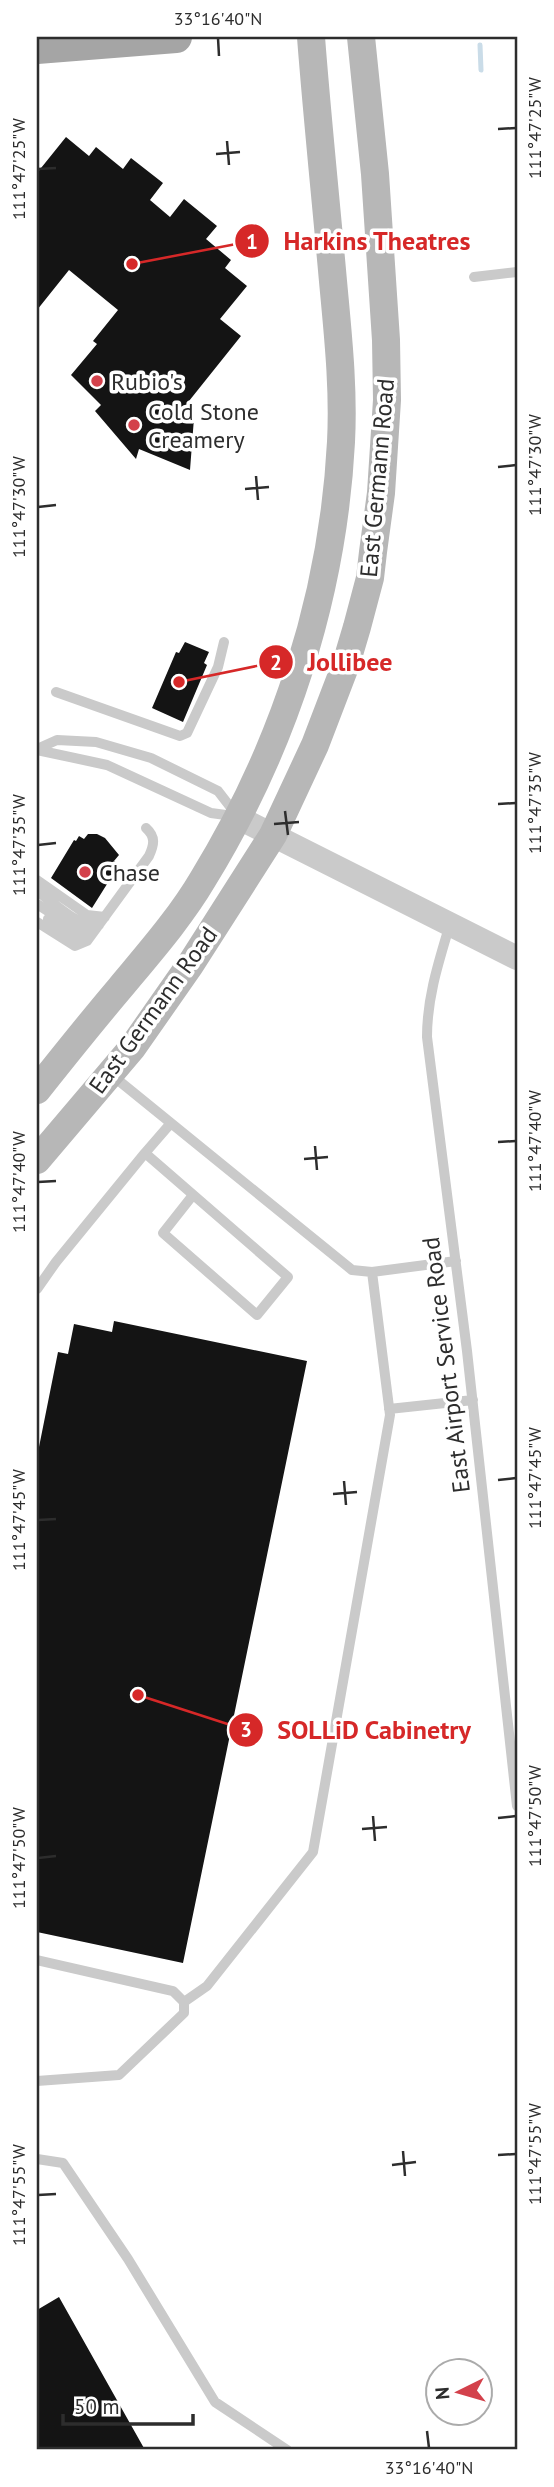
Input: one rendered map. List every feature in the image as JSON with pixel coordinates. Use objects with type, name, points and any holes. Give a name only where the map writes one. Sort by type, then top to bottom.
[{"type":"main road","points":[[37,48],[176,37]]},
{"type":"main road","name":"East Germann Road","points":[[37,1090],[165,934],[203,880],[237,817],[295,687],[316,610],[331,541],[341,442],[341,369],[311,37]]},
{"type":"main road","name":"East Germann Road","points":[[37,1160],[132,1048],[185,973],[273,835],[315,745],[346,664],[370,578],[381,493],[387,400],[386,340],[375,174],[361,37]]},
{"type":"street","points":[[237,817],[517,958]]},
{"type":"lane","points":[[474,277],[517,272]]},
{"type":"lane","points":[[56,692],[180,736],[187,733],[218,667],[224,642]]},
{"type":"lane","points":[[37,750],[57,740],[96,742],[151,758],[218,791],[237,817]]},
{"type":"lane","points":[[37,750],[107,765],[211,813],[237,817]]},
{"type":"lane","points":[[37,922],[75,946],[96,929],[149,856],[154,844],[152,833],[146,828]]},
{"type":"lane","points":[[37,880],[87,915],[96,929]]},
{"type":"lane","points":[[37,891],[82,923],[96,929]]},
{"type":"lane","points":[[37,904],[77,930],[96,929]]},
{"type":"lane","points":[[37,912],[76,939],[96,929]]},
{"type":"lane","name":"East Airport Service Road","points":[[451,923],[427,1011],[427,1037],[473,1400],[517,1806]]},
{"type":"lane","points":[[110,1073],[352,1270],[372,1272],[456,1261]]},
{"type":"lane","points":[[37,1289],[55,1262],[171,1123]]},
{"type":"lane","points":[[145,1153],[220,1218],[240,1242],[264,1255],[288,1277],[257,1315],[235,1289],[163,1233],[193,1195]]},
{"type":"lane","points":[[213,1227],[220,1218]]},
{"type":"lane","points":[[256,1264],[264,1255]]},
{"type":"lane","points":[[184,2002],[207,1986],[313,1852],[389,1409],[372,1272]]},
{"type":"lane","points":[[389,1409],[473,1400]]},
{"type":"lane","points":[[37,1960],[173,1991],[184,2002],[184,2013],[119,2075],[37,2081]]},
{"type":"lane","points":[[37,2159],[63,2163],[128,2259],[215,2402],[287,2450]]},
{"type":"building","points":[[66,137],[89,156],[96,147],[123,169],[131,158],[163,183],[150,200],[170,217],[184,199],[217,226],[206,239],[231,260],[225,268],[247,286],[220,319],[241,336],[189,401],[195,405],[190,470],[139,449],[136,459],[95,411],[101,405],[71,375],[97,344],[93,341],[118,310],[69,270],[37,310],[37,173]]},
{"type":"building","points":[[185,642],[209,652],[204,663],[207,665],[183,722],[152,708],[176,652],[179,653]]},
{"type":"building","name":"Chase","points":[[88,834],[105,838],[119,855],[114,861],[119,865],[92,908],[51,878],[74,840],[79,836],[84,839]]},
{"type":"building","points":[[114,1321],[307,1361],[183,1963],[37,1932],[37,1457],[58,1352],[68,1354],[74,1324],[112,1332]]},
{"type":"building","points":[[59,2297],[145,2450],[37,2450],[37,2310]]},
{"type":"waterway","points":[[480,45],[481,70]]},
{"type":"place","name":"Harkins Theatres","points":[[132,264]]},
{"type":"place","name":"Rubio's","points":[[97,381]]},
{"type":"place","name":"Cold Stone Creamery","points":[[134,425]]},
{"type":"place","name":"Jollibee","points":[[179,682]]},
{"type":"place","name":"Chase","points":[[85,872]]},
{"type":"place","name":"SOLLiD Cabinetry","points":[[138,1695]]}]
